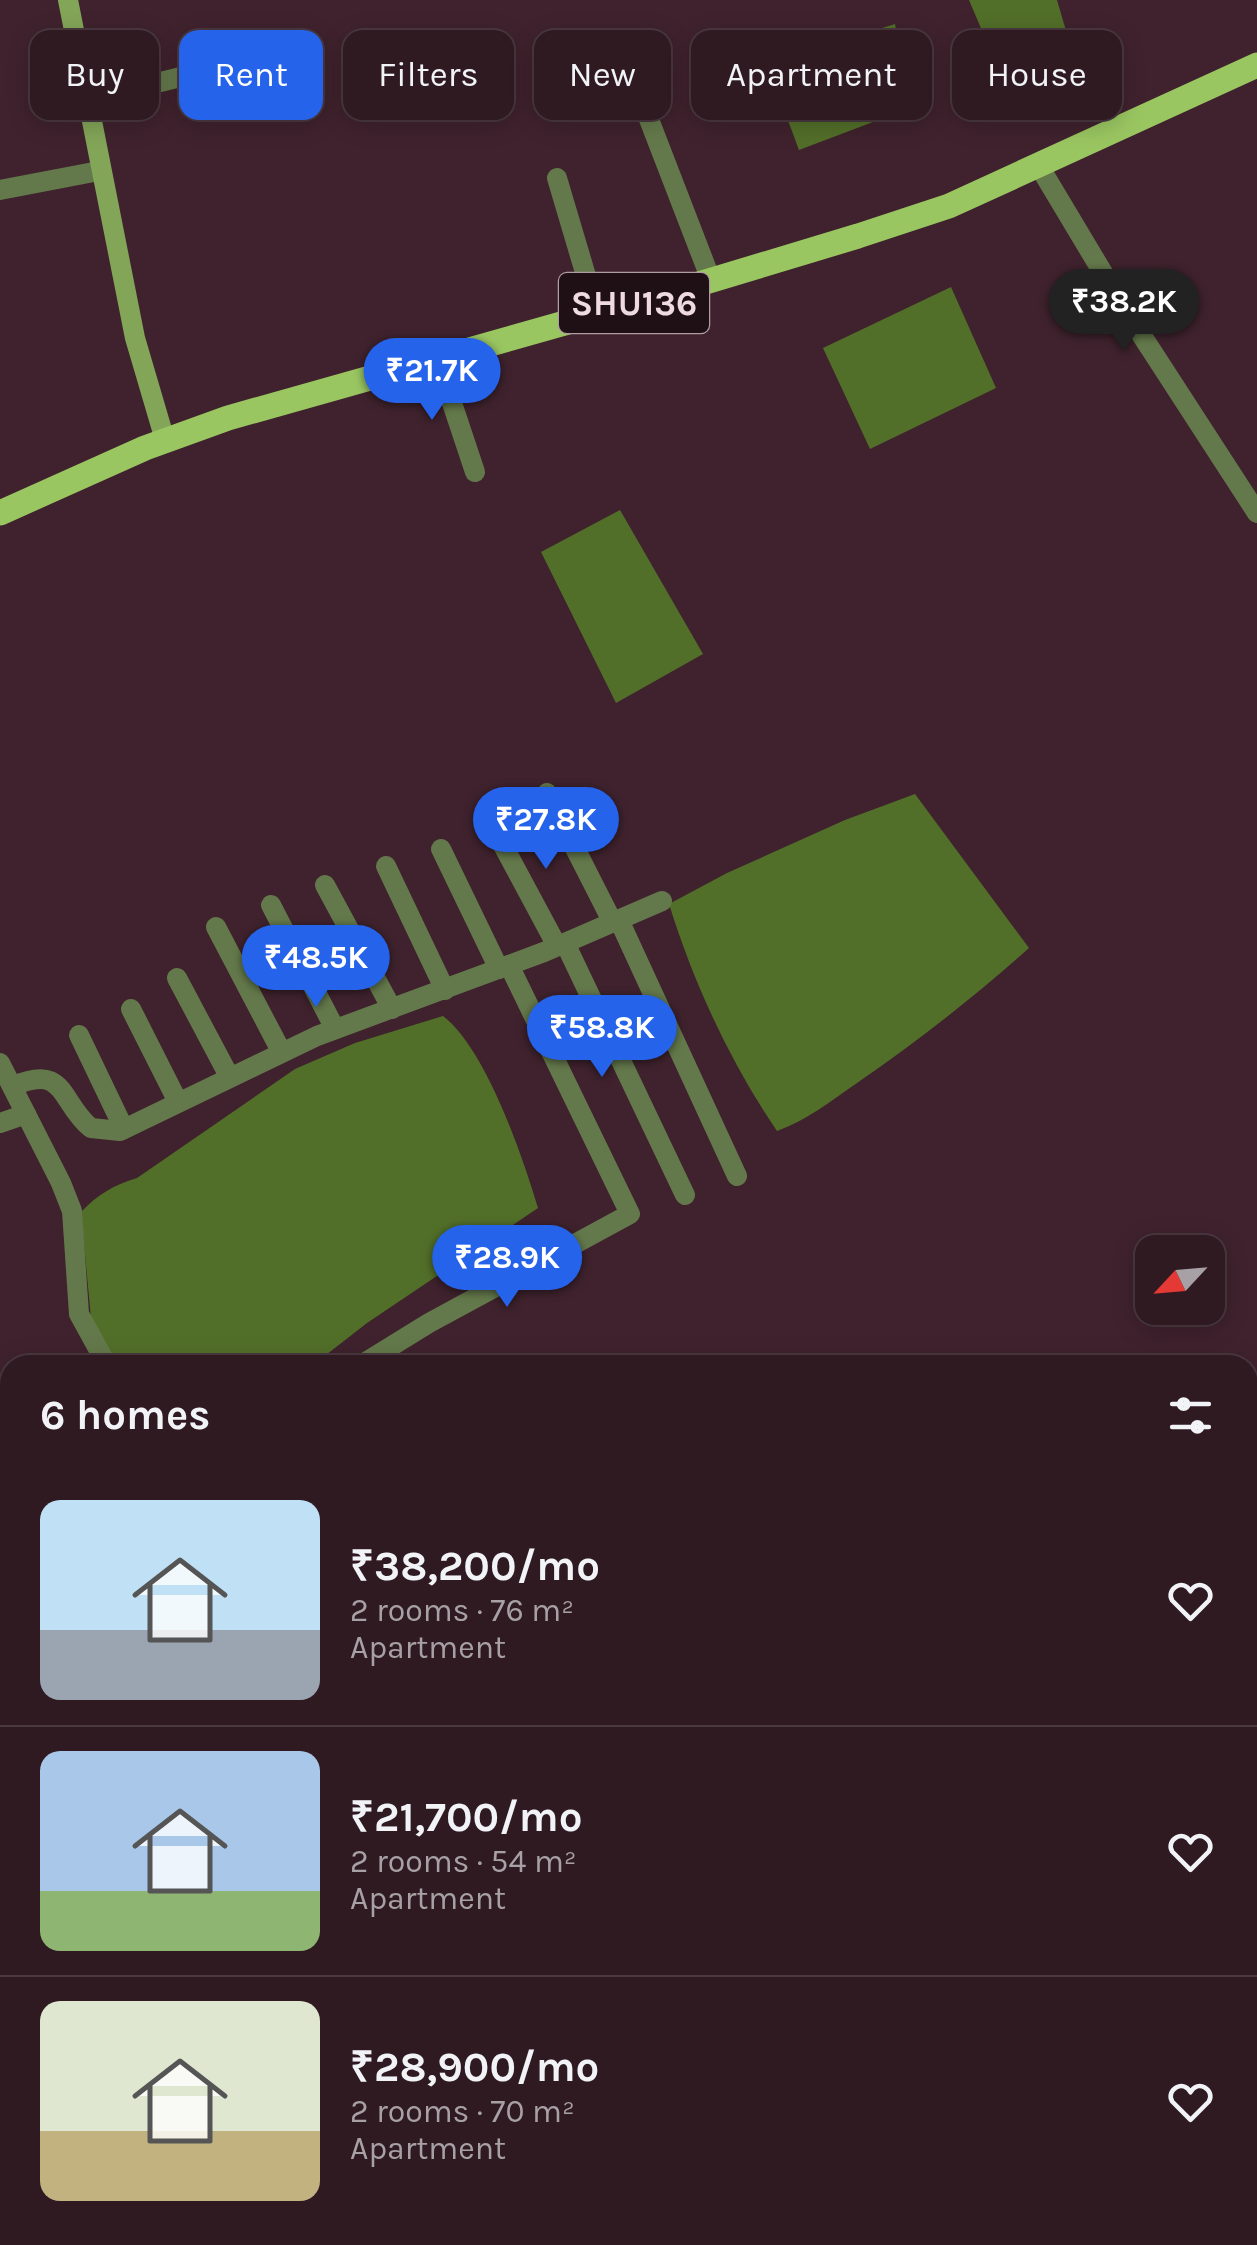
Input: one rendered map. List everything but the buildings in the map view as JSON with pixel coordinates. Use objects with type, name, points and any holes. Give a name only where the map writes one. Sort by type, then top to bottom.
[{"type":"main road","name":"SHU136","points":[[0,514],[165,440],[228,418],[712,280],[949,206],[1257,65]]},
{"type":"street","points":[[68,0],[73,30]]},
{"type":"street","points":[[90,120],[135,338],[165,440]]},
{"type":"street","points":[[649,120],[712,280]]},
{"type":"street","points":[[1039,166],[1124,308],[1257,513]]},
{"type":"street","points":[[0,190],[100,171]]},
{"type":"street","points":[[557,178],[597,313]]},
{"type":"street","points":[[437,358],[475,472]]},
{"type":"street","points":[[547,793],[616,922],[737,1176]]},
{"type":"street","points":[[490,822],[561,945],[685,1195]]},
{"type":"street","points":[[378,1355],[429,1323],[630,1214],[440,849]]},
{"type":"street","points":[[386,866],[446,990]]},
{"type":"street","points":[[325,885],[392,1009]]},
{"type":"street","points":[[13,1086],[34,1078],[48,1079],[64,1092],[91,1128],[106,1132],[124,1129],[281,1051],[446,990],[662,902]]},
{"type":"street","points":[[272,905],[336,1029]]},
{"type":"street","points":[[216,927],[281,1051]]},
{"type":"street","points":[[178,978],[229,1076]]},
{"type":"street","points":[[131,1009],[178,1102]]},
{"type":"street","points":[[79,1035],[124,1129]]},
{"type":"street","points":[[0,1062],[72,1211],[80,1314],[102,1355]]},
{"type":"street","points":[[0,1123],[26,1114]]},
{"type":"shaded area","points":[[969,0],[1057,0],[1066,30],[982,30]]},
{"type":"shaded area","points":[[788,120],[878,120],[799,150]]},
{"type":"shaded area","points":[[951,287],[996,388],[870,449],[823,348]]},
{"type":"shaded area","points":[[620,510],[703,654],[616,703],[541,552]]},
{"type":"shaded area","points":[[915,794],[1029,948],[901,1052],[819,1110],[777,1131],[715,1022],[669,904],[845,820]]},
{"type":"shaded area","points":[[443,1016],[474,1052],[488,1077],[538,1208],[326,1355],[112,1355],[91,1318],[81,1212],[100,1195],[137,1178],[295,1069],[355,1043]]}]
